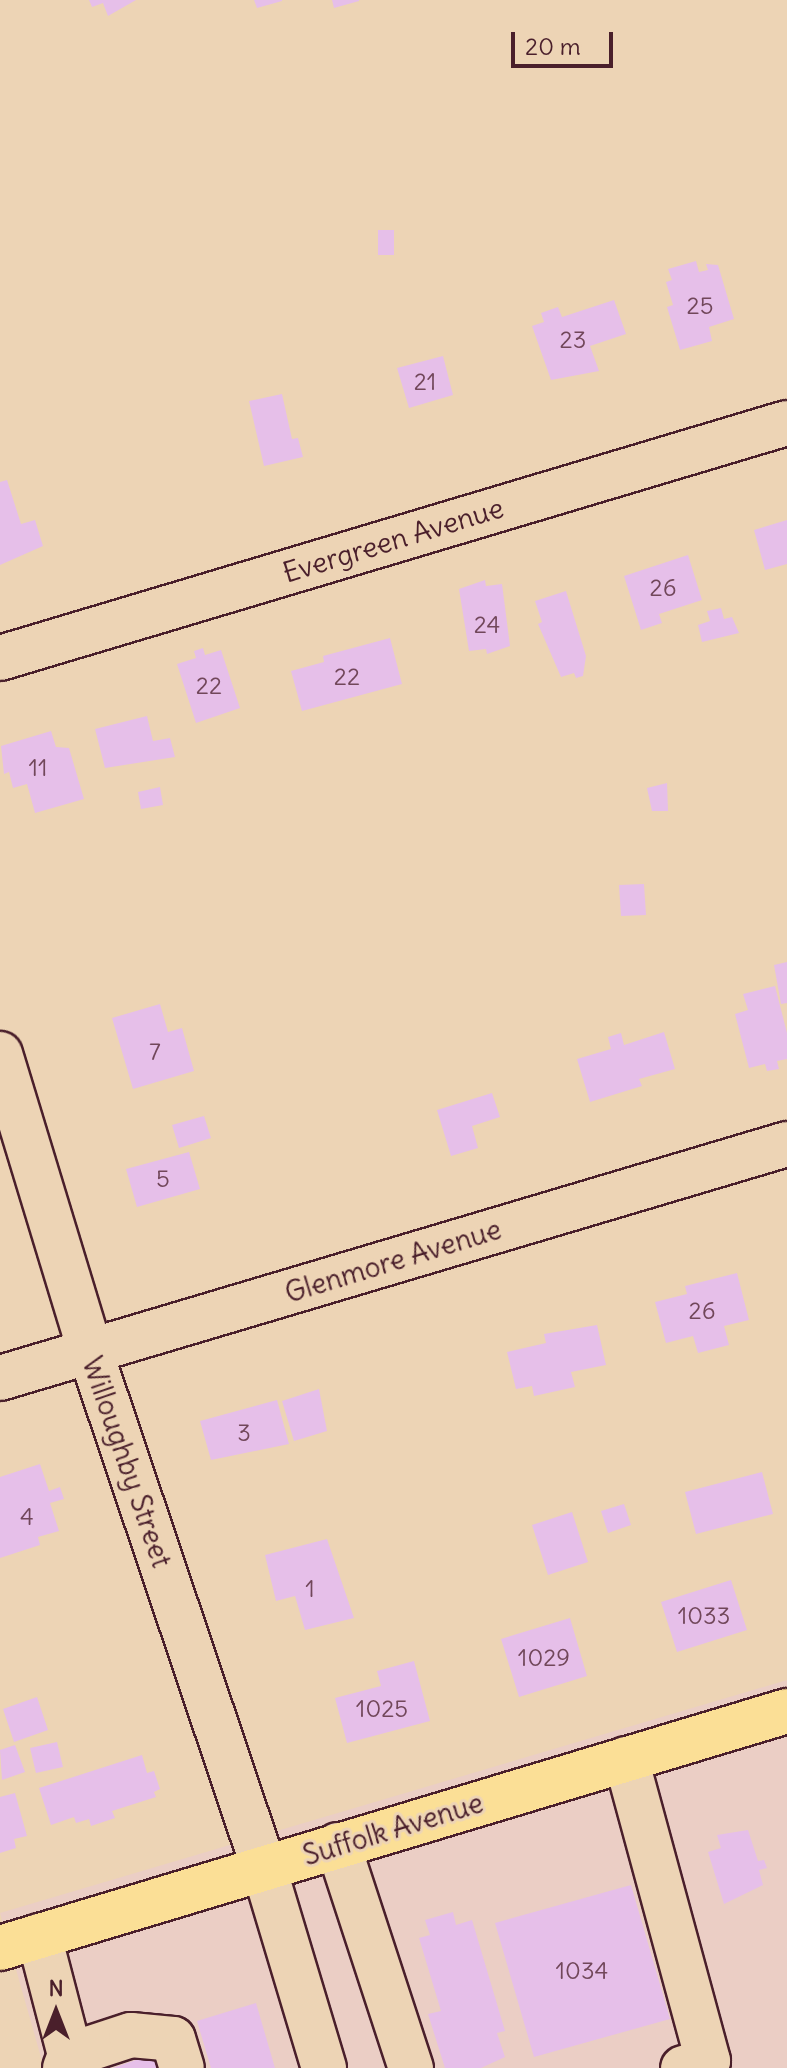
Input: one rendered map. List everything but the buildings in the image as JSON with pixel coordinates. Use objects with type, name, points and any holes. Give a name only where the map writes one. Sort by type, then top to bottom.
[{"type":"main road","name":"Suffolk Avenue","points":[[19,1942],[787,1711]]},
{"type":"street","name":"Evergreen Avenue","points":[[0,658],[787,423]]},
{"type":"street","name":"Willoughby Street","points":[[0,1054],[90,1351],[264,1868],[324,2068]]},
{"type":"street","name":"Glenmore Avenue","points":[[0,1378],[787,1144]]},
{"type":"street","points":[[626,1759],[708,2061],[683,2068]]},
{"type":"street","points":[[338,1845],[411,2068]]},
{"type":"street","points":[[19,1942],[67,2062],[131,2035],[173,2039],[182,2068]]},
{"type":"shaded area","points":[[787,1680],[787,2068],[44,2068],[0,1913]]}]
